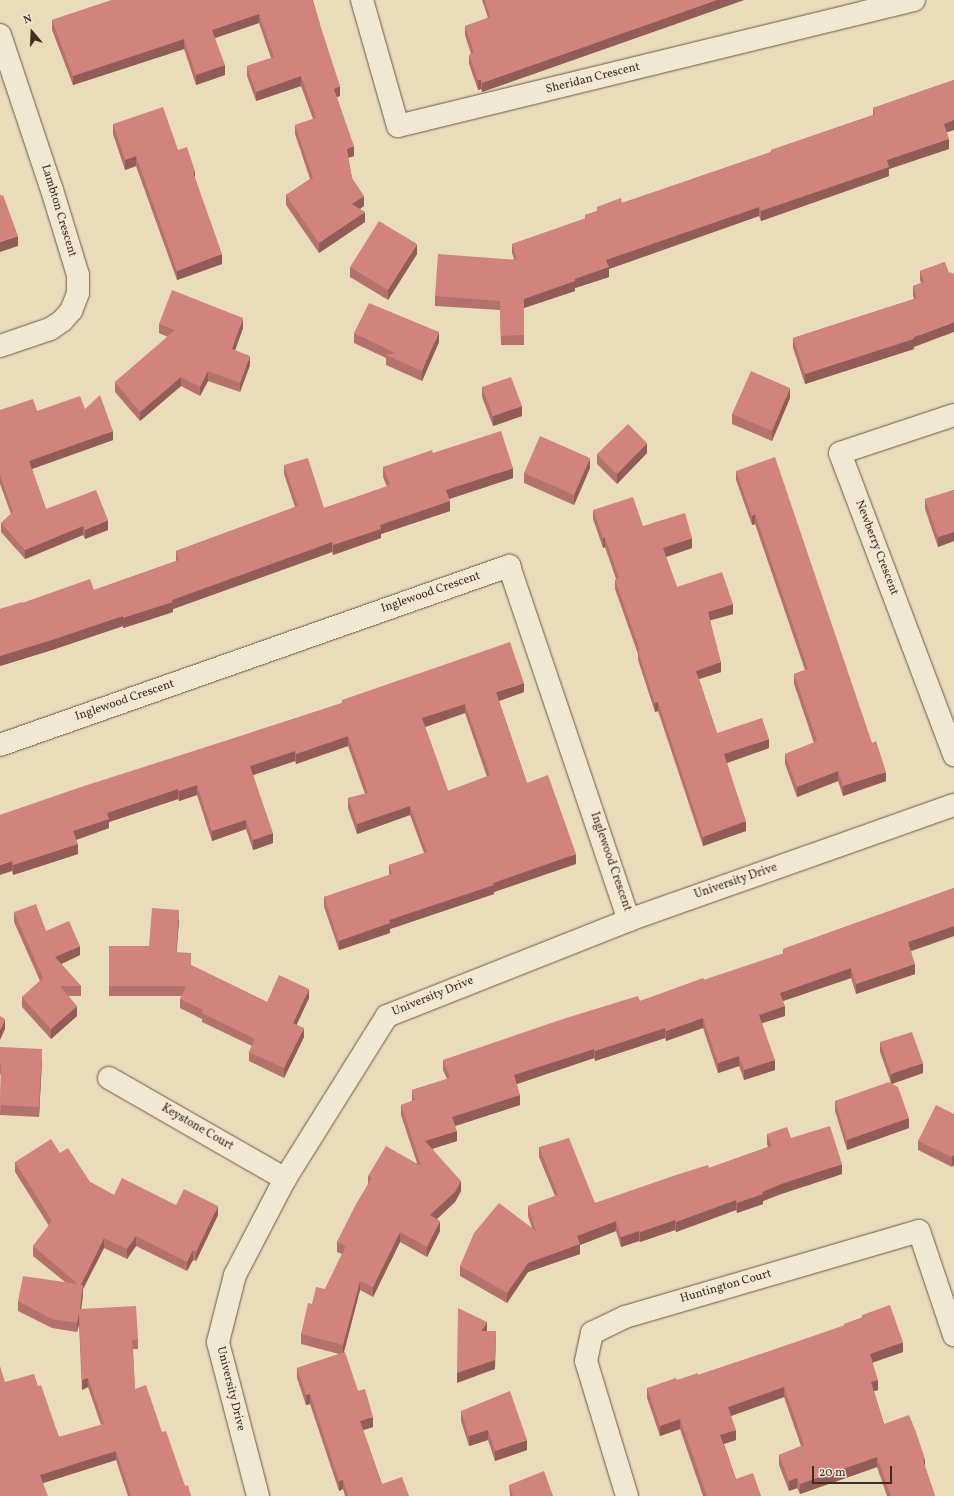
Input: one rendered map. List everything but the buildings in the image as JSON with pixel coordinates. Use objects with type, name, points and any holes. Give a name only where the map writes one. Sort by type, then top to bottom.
[{"type":"street","name":"Sheridan Crescent","points":[[362,0],[398,126],[914,0]]},
{"type":"street","name":"Lambton Crescent","points":[[0,35],[78,275],[78,293],[71,311],[62,321],[50,329],[0,346]]},
{"type":"street","name":"Newberry Crescent","points":[[954,415],[840,453],[954,755]]},
{"type":"street","name":"Inglewood Crescent","points":[[0,745],[509,566],[630,920]]},
{"type":"street","name":"University Drive","points":[[258,1496],[218,1342],[235,1275],[285,1179],[387,1016],[630,920],[954,805]]},
{"type":"street","name":"Keystone Court","points":[[109,1078],[285,1179]]},
{"type":"street","name":"Huntington Court","points":[[627,1496],[586,1361],[592,1333],[618,1320],[919,1231],[954,1335]]}]
